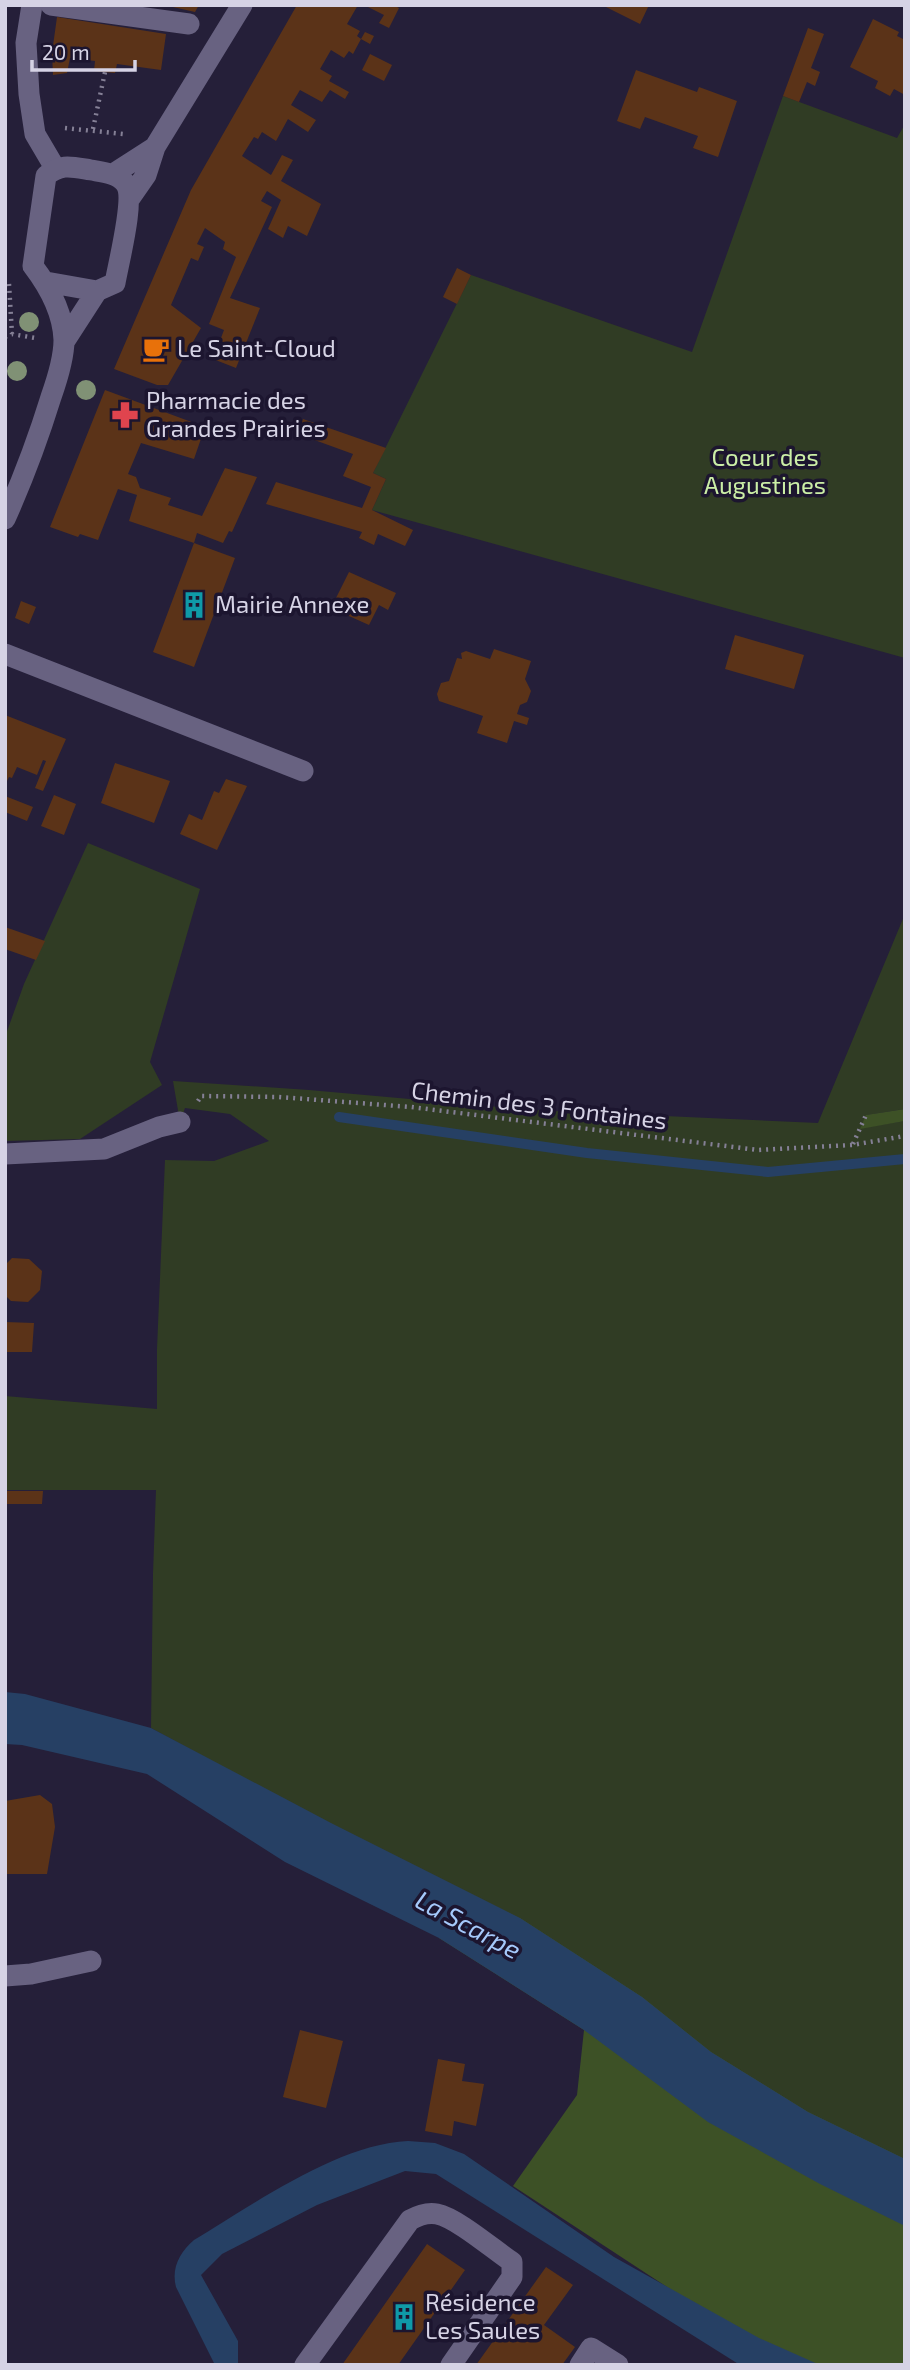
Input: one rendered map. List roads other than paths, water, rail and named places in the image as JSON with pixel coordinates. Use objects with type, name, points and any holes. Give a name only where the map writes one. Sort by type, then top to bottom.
[{"type":"main road","points":[[32,5],[26,43],[29,94],[35,134],[55,168]]},
{"type":"main road","points":[[51,5],[189,24]]},
{"type":"main road","points":[[46,282],[97,291],[115,284],[130,198],[146,175],[155,147],[242,5]]},
{"type":"main road","points":[[113,174],[155,147]]},
{"type":"main road","points":[[5,519],[33,454],[56,381],[64,342],[61,317],[46,282],[33,266],[46,176],[55,168],[65,166],[113,174],[126,184],[130,198]]},
{"type":"main road","points":[[64,342],[97,291]]},
{"type":"main road","points":[[5,654],[303,771]]},
{"type":"main road","points":[[5,1154],[104,1149],[159,1127],[180,1122]]},
{"type":"main road","points":[[5,1976],[31,1974],[91,1962]]},
{"type":"main road","points":[[306,2365],[410,2220],[423,2213],[437,2214],[451,2220],[512,2262],[512,2277],[452,2365]]},
{"type":"main road","points":[[580,2365],[590,2348],[618,2365]]},
{"type":"water","name":"La Scarpe","points":[[5,1692],[25,1694],[151,1728],[520,1918],[642,1997],[711,2052],[808,2112],[905,2159],[905,2226],[820,2184],[708,2122],[584,2030],[439,1938],[285,1862],[147,1774],[22,1745],[5,1744]]},
{"type":"water","points":[[408,2141],[435,2143],[464,2154],[614,2257],[759,2338],[820,2365],[740,2365],[436,2174],[405,2171],[317,2205],[222,2254],[201,2275],[238,2341],[238,2365],[215,2365],[176,2287],[176,2267],[185,2250],[194,2240],[325,2164],[381,2145]]},
{"type":"waterway","points":[[339,1117],[587,1153],[768,1172],[905,1159]]},
{"type":"place","name":"Le Saint-Cloud","points":[[156,349]]},
{"type":"place","name":"Pharmacie des Grandes Prairies","points":[[125,415]]},
{"type":"place","name":"Mairie Annexe","points":[[194,605]]},
{"type":"place","name":"Résidence Les Saules","points":[[404,2317]]},
{"type":"park label","name":"Coeur des Augustines","points":[[765,472]]}]
